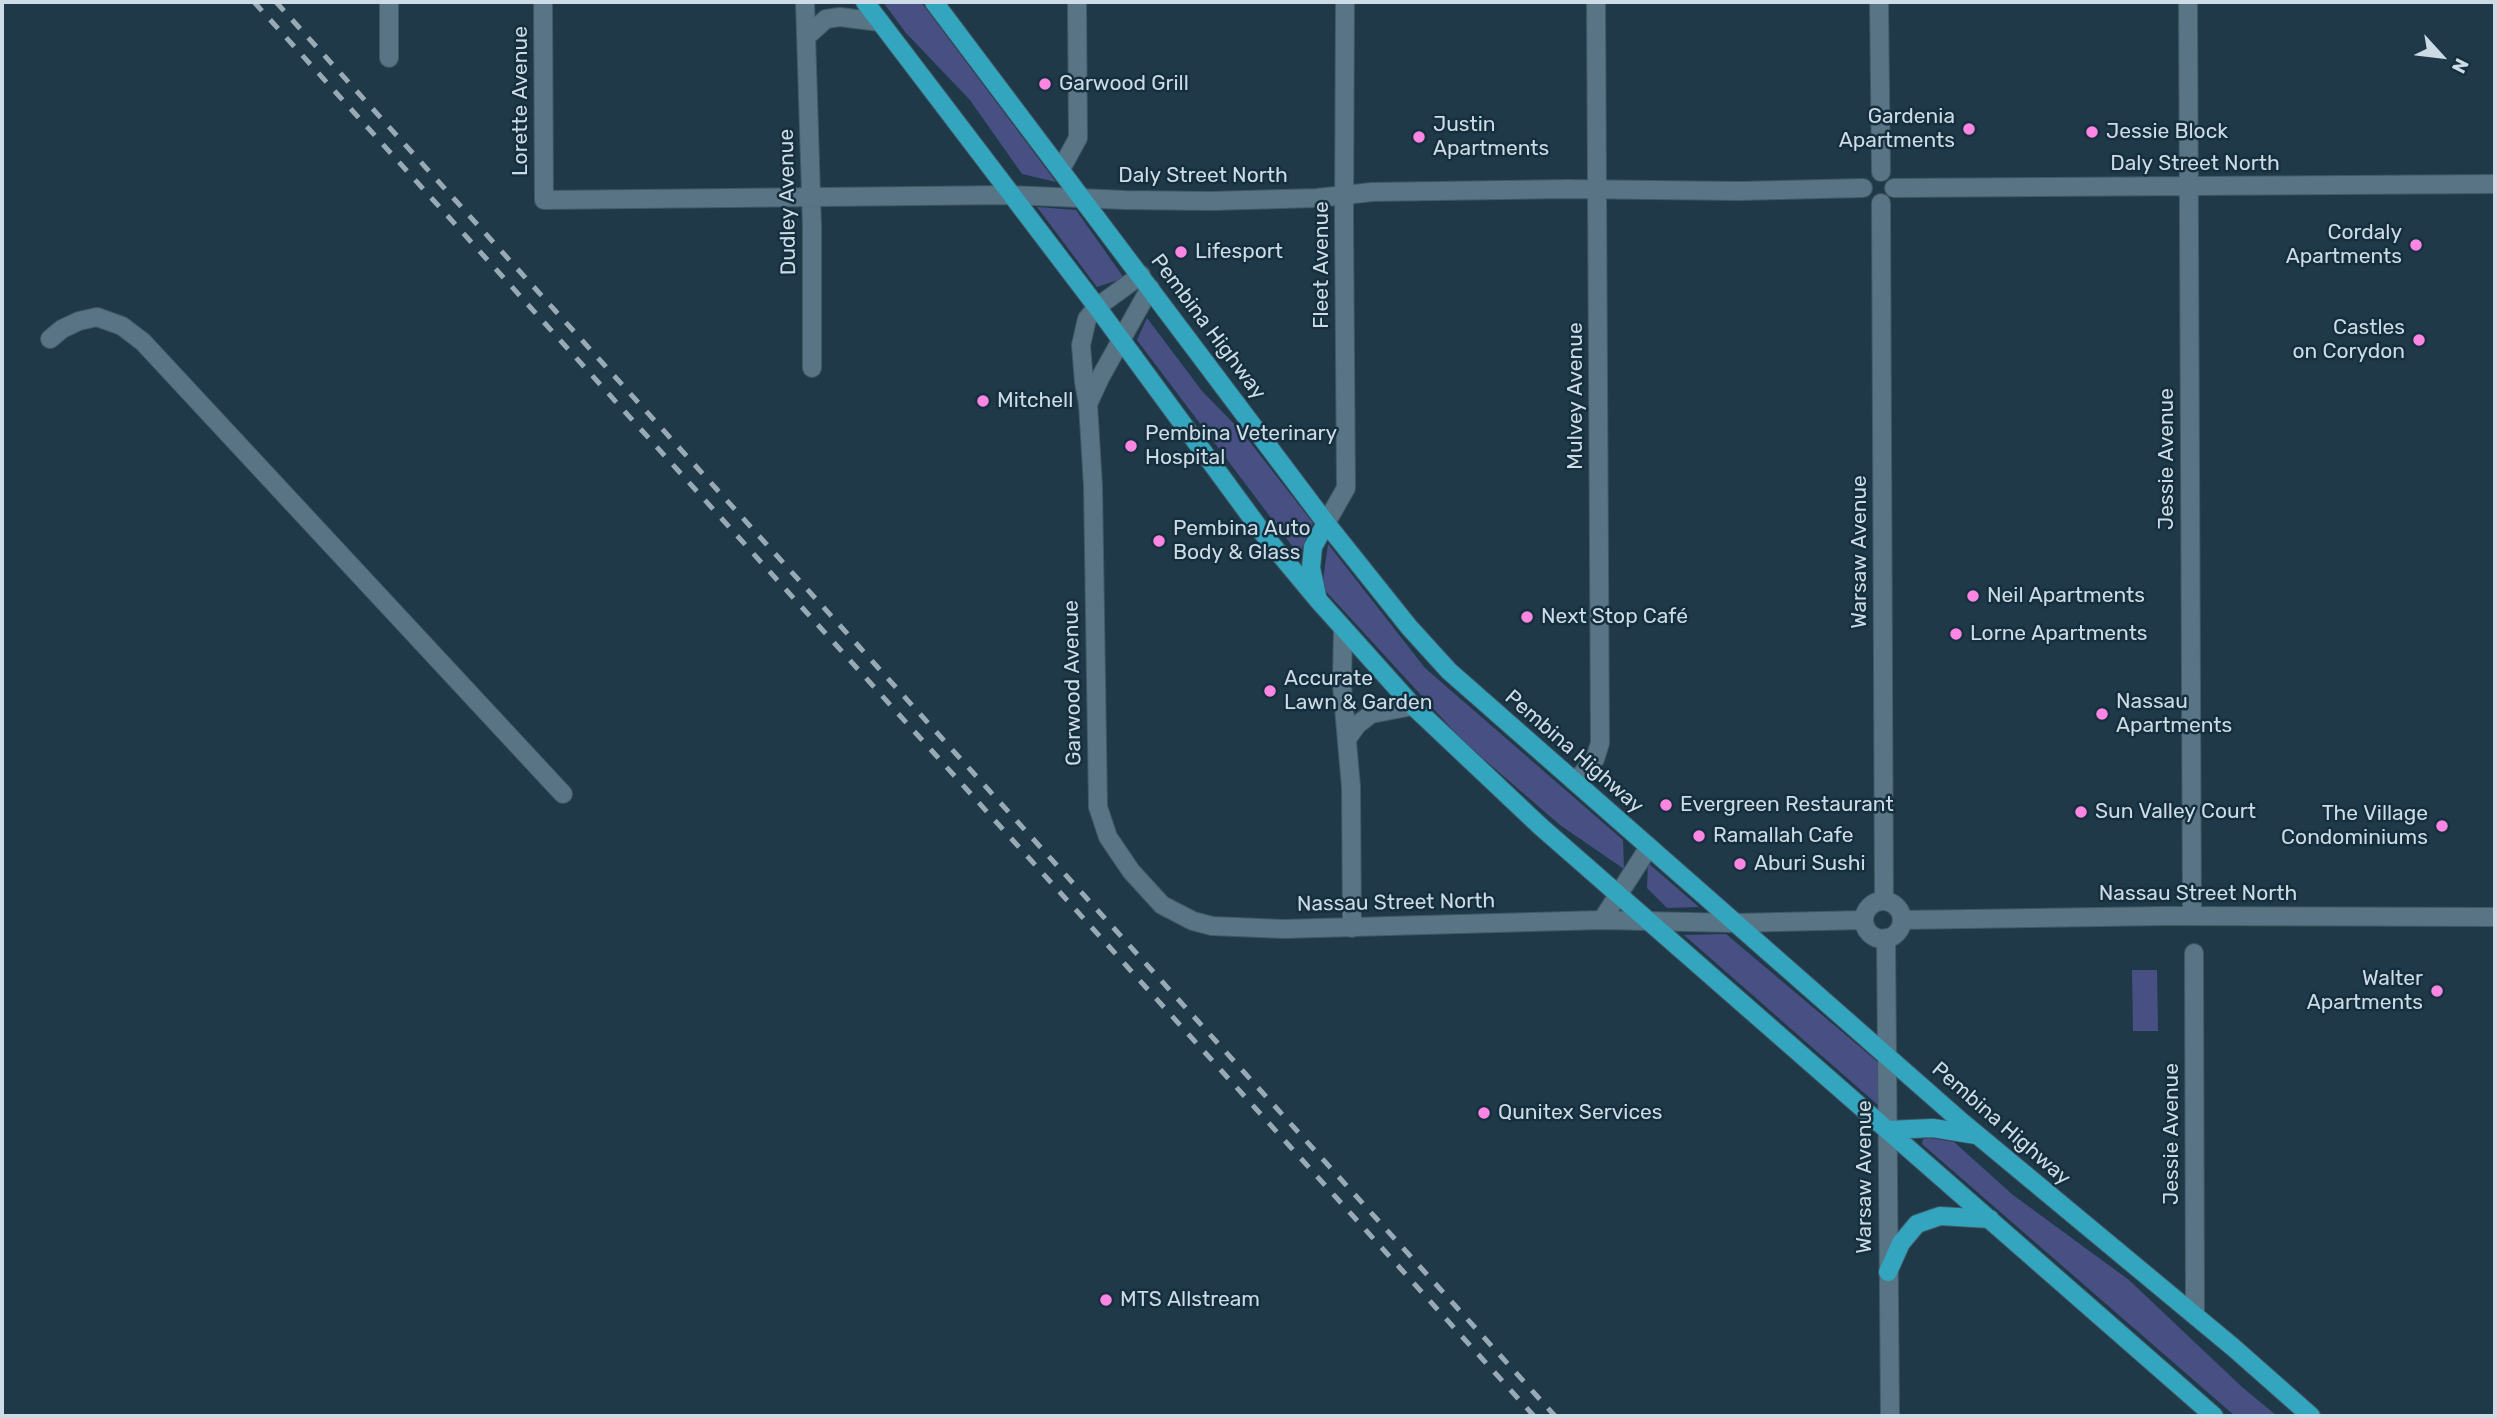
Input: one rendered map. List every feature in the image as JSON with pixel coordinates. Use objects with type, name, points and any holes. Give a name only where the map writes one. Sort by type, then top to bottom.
[{"type":"main road","points":[[865,2],[1097,307],[1268,540],[1413,706],[1500,790],[1618,895],[2214,1416]]},
{"type":"main road","name":"Pembina Highway","points":[[934,2],[1326,523],[1441,662],[1979,1136],[2311,1416]]},
{"type":"main road","points":[[1318,600],[1311,568],[1314,547],[1326,523]]},
{"type":"main road","points":[[1888,1130],[1933,1128],[1979,1136]]},
{"type":"main road","points":[[1888,1272],[1900,1243],[1917,1224],[1940,1216],[1990,1219]]},
{"type":"street","points":[[389,2],[389,58]]},
{"type":"street","name":"Lorette Avenue","points":[[543,2],[544,200]]},
{"type":"street","name":"Dudley Avenue","points":[[805,2],[811,196],[812,368]]},
{"type":"street","points":[[1061,169],[1078,138],[1077,2]]},
{"type":"street","name":"Fleet Avenue","points":[[1326,523],[1346,488],[1345,2]]},
{"type":"street","name":"Mulvey Avenue","points":[[1575,782],[1595,759],[1600,743],[1596,2]]},
{"type":"street","points":[[1879,2],[1881,172]]},
{"type":"street","name":"Jessie Avenue","points":[[2188,2],[2193,916]]},
{"type":"street","points":[[807,36],[826,19],[840,17],[880,22]]},
{"type":"street","points":[[1881,172],[1891,178],[1894,187],[1891,198],[1881,203],[1867,199],[1863,188],[1868,176],[1881,172]]},
{"type":"street","name":"Daly Street North","points":[[1894,187],[2495,184]]},
{"type":"street","name":"Daly Street North","points":[[544,200],[1010,195],[1224,201],[1317,198],[1345,194],[1863,188]]},
{"type":"street","name":"Warsaw Avenue","points":[[1881,203],[1884,901]]},
{"type":"street","points":[[1088,404],[1121,340],[1146,281]]},
{"type":"street","name":"Garwood Avenue","points":[[1146,281],[1097,307],[1087,319],[1081,345],[1093,486],[1098,807],[1108,837],[1131,871],[1162,905],[1193,921]]},
{"type":"street","points":[[50,339],[62,329],[79,321],[97,317],[122,326],[143,342],[563,794]]},
{"type":"street","points":[[1343,628],[1342,685],[1351,787],[1352,928]]},
{"type":"street","points":[[1347,739],[1357,725],[1371,714],[1413,706]]},
{"type":"street","points":[[1602,920],[1649,847]]},
{"type":"street","points":[[1884,901],[1895,905],[1902,920],[1895,934],[1886,939],[1869,932],[1864,920],[1868,909],[1884,901]]},
{"type":"street","name":"Nassau Street North","points":[[1902,920],[2193,916],[2495,917]]},
{"type":"street","name":"Nassau Street North","points":[[1193,921],[1212,926],[1352,928],[1646,919],[1735,923],[1864,920]]},
{"type":"street","name":"Warsaw Avenue","points":[[1886,939],[1890,1416]]},
{"type":"street","name":"Jessie Avenue","points":[[2194,953],[2194,1315]]},
{"type":"shaded area","points":[[883,2],[921,2],[1056,182],[1022,174],[970,100],[906,33]]},
{"type":"shaded area","points":[[1037,207],[1076,210],[1124,278],[1097,287]]},
{"type":"shaded area","points":[[1147,318],[1202,391],[1242,432],[1313,523],[1299,555],[1137,340]]},
{"type":"shaded area","points":[[1328,544],[1425,668],[1623,840],[1624,869],[1560,825],[1463,741],[1322,587]]},
{"type":"shaded area","points":[[1648,863],[1699,907],[1667,908],[1647,888]]},
{"type":"shaded area","points":[[1726,934],[1879,1063],[1879,1106],[1684,935]]},
{"type":"shaded area","points":[[2132,970],[2157,970],[2158,1031],[2133,1031]]},
{"type":"shaded area","points":[[1923,1139],[1954,1142],[2013,1195],[2129,1280],[2242,1387],[2277,1416],[2235,1416],[1922,1144]]},
{"type":"railway","points":[[254,2],[1534,1416]]},
{"type":"railway","points":[[276,2],[1555,1416]]},
{"type":"place","name":"Garwood Grill","points":[[1045,84]]},
{"type":"place","name":"Gardenia Apartments","points":[[1969,129]]},
{"type":"place","name":"Jessie Block","points":[[2092,132]]},
{"type":"place","name":"Justin Apartments","points":[[1419,137]]},
{"type":"place","name":"Cordaly Apartments","points":[[2416,245]]},
{"type":"place","name":"Lifesport","points":[[1181,252]]},
{"type":"place","name":"Castles on Corydon","points":[[2419,340]]},
{"type":"place","name":"Mitchell","points":[[983,401]]},
{"type":"place","name":"Pembina Veterinary Hospital","points":[[1131,446]]},
{"type":"place","name":"Pembina Auto Body & Glass","points":[[1159,541]]},
{"type":"place","name":"Neil Apartments","points":[[1973,596]]},
{"type":"place","name":"Next Stop Café","points":[[1527,617]]},
{"type":"place","name":"Lorne Apartments","points":[[1956,634]]},
{"type":"place","name":"Accurate Lawn & Garden","points":[[1270,691]]},
{"type":"place","name":"Nassau Apartments","points":[[2102,714]]},
{"type":"place","name":"Evergreen Restaurant","points":[[1666,805]]},
{"type":"place","name":"Sun Valley Court","points":[[2081,812]]},
{"type":"place","name":"The Village Condominiums","points":[[2442,826]]},
{"type":"place","name":"Ramallah Cafe","points":[[1699,836]]},
{"type":"place","name":"Aburi Sushi","points":[[1740,864]]},
{"type":"place","name":"Walter Apartments","points":[[2437,991]]},
{"type":"place","name":"Qunitex Services","points":[[1484,1113]]},
{"type":"place","name":"MTS Allstream","points":[[1106,1300]]}]
